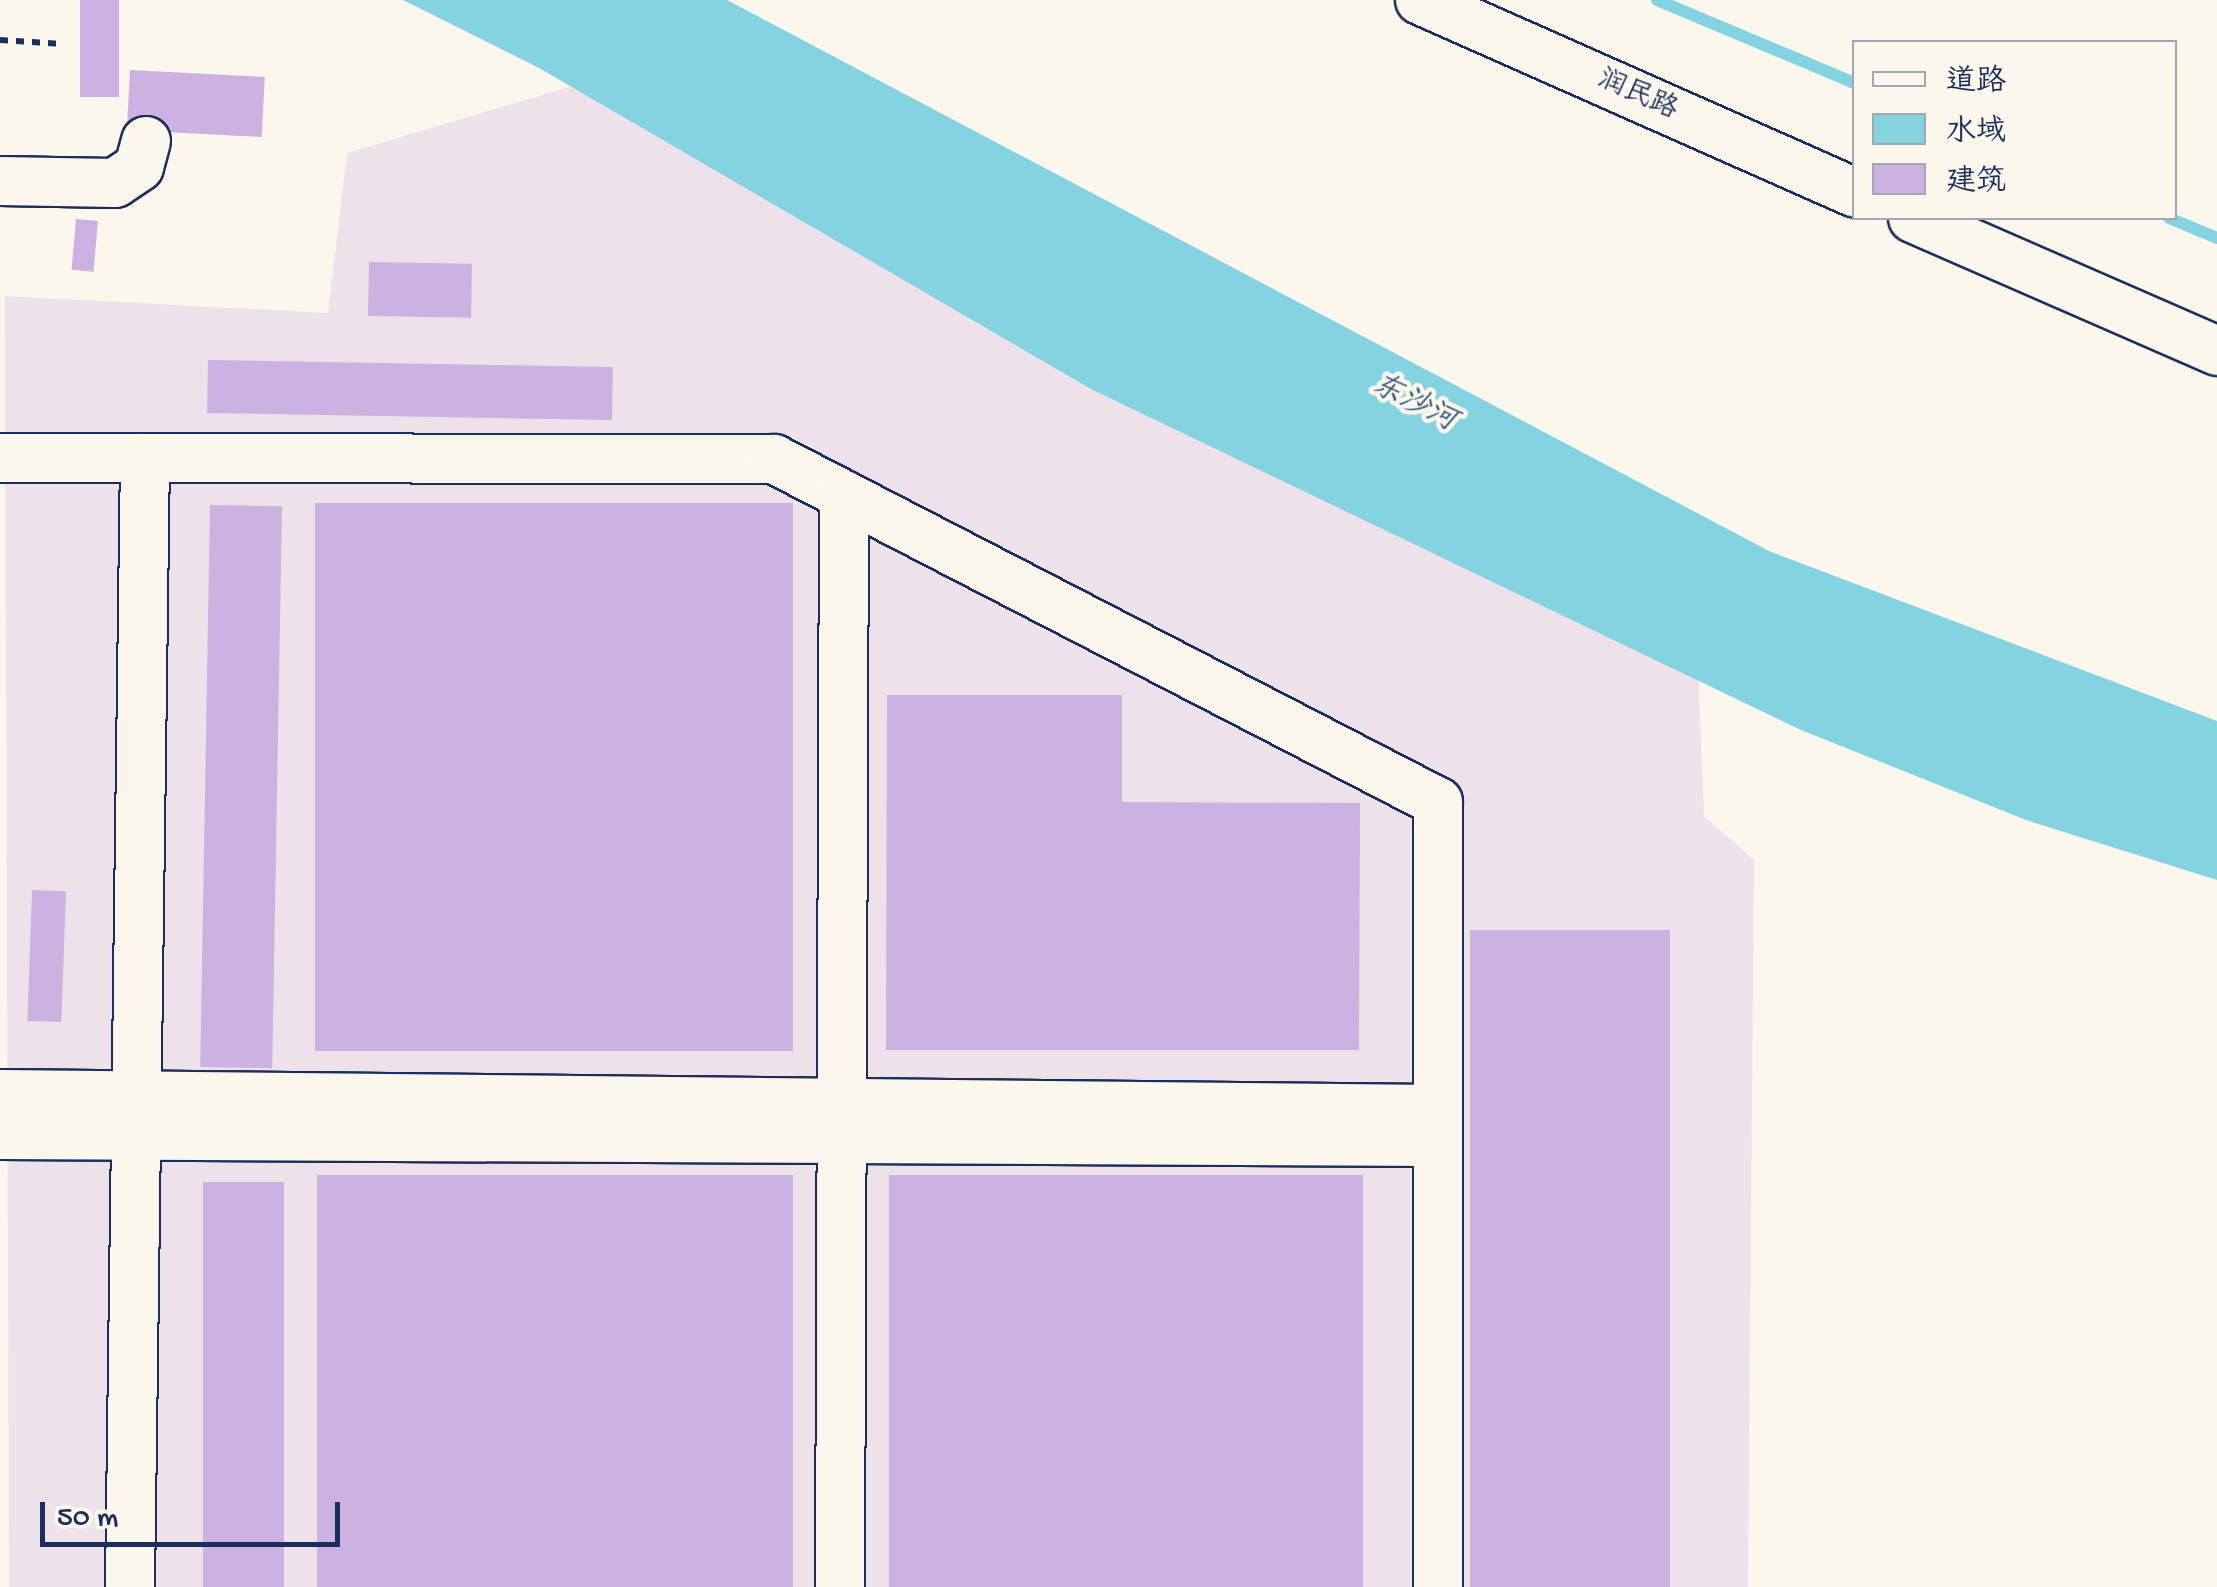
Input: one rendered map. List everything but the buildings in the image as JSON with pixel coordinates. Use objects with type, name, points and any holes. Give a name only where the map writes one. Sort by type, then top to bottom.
[{"type":"street","name":"润民路","points":[[1420,0],[1852,191]]},
{"type":"street","points":[[0,180],[115,183],[138,167],[146,140]]},
{"type":"street","points":[[1919,220],[2217,351]]},
{"type":"street","points":[[0,458],[774,459],[1438,802],[1438,1587]]},
{"type":"street","points":[[130,1587],[146,458]]},
{"type":"street","points":[[840,1587],[844,495]]},
{"type":"street","points":[[0,1094],[136,1116]]},
{"type":"street","points":[[0,1135],[136,1116],[1437,1126]]},
{"type":"path","points":[[0,40],[63,44]]},
{"type":"shaded area","points":[[606,76],[1698,661],[1704,816],[1754,860],[1748,1587],[9,1587],[5,296],[328,313],[347,153]]},
{"type":"water","name":"东沙河","points":[[403,0],[727,0],[1769,551],[2217,721],[2217,880],[2026,820],[1801,730],[1091,389],[539,68]]},
{"type":"waterway","points":[[1657,0],[1852,82]]},
{"type":"waterway","points":[[2174,220],[2217,238]]}]
